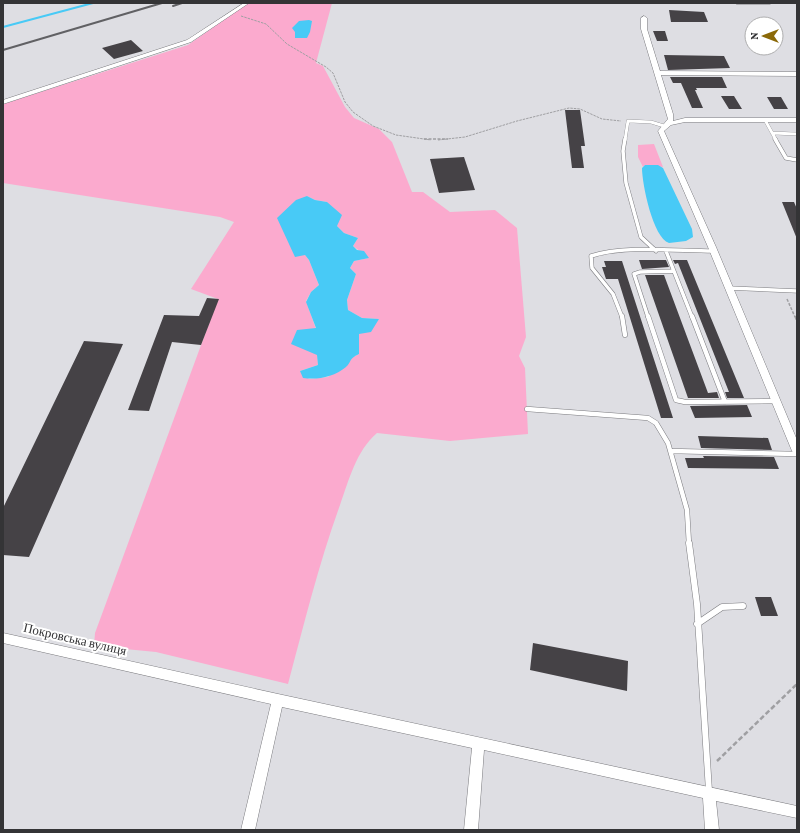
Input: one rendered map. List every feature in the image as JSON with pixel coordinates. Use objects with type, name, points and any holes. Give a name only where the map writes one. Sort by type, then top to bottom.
[{"type":"street","points":[[3,102],[189,41],[247,3]]},
{"type":"street","points":[[736,3],[770,3]]},
{"type":"street","points":[[644,18],[644,29],[671,119],[661,131],[661,135],[713,251],[797,453]]},
{"type":"street","points":[[657,73],[797,74]]},
{"type":"street","points":[[667,125],[690,120],[797,120]]},
{"type":"street","name":"Покровська вулиця","points":[[3,638],[478,744],[709,792],[797,812]]},
{"type":"street","points":[[248,830],[278,700]]},
{"type":"street","points":[[471,830],[478,744]]},
{"type":"street","points":[[709,792],[712,830]]},
{"type":"lane","points":[[765,120],[786,158],[797,160]]},
{"type":"lane","points":[[656,251],[641,237],[626,183],[623,151],[628,121],[651,122],[667,125]]},
{"type":"lane","points":[[772,133],[797,134]]},
{"type":"lane","points":[[666,251],[725,402]]},
{"type":"lane","points":[[625,335],[623,318],[616,299],[594,272],[590,258],[596,253],[713,251]]},
{"type":"lane","points":[[674,271],[640,272],[634,274],[676,400],[686,402],[776,401]]},
{"type":"lane","points":[[728,288],[797,291]]},
{"type":"lane","points":[[527,409],[648,418],[659,427],[671,451],[687,510],[709,792]]},
{"type":"lane","points":[[671,451],[797,453]]},
{"type":"lane","points":[[697,624],[722,607],[743,606]]},
{"type":"path","points":[[232,14],[266,24],[287,44],[333,73],[345,102],[353,112],[379,129],[399,136],[440,140],[463,138],[565,108],[580,109],[602,119],[628,121]]},
{"type":"path","points":[[780,290],[788,301],[797,321]]},
{"type":"path","points":[[707,770],[797,684]]},
{"type":"shaded area","points":[[248,3],[332,3],[316,63],[323,66],[345,107],[354,118],[379,129],[392,142],[412,192],[423,192],[450,212],[495,210],[517,228],[526,337],[519,356],[525,368],[528,434],[450,441],[377,433],[370,440],[358,457],[354,466],[332,527],[288,684],[156,652],[94,646],[95,633],[218,299],[191,289],[234,222],[220,217],[3,183],[3,104],[188,45]],"holes":[[[307,196],[315,200],[327,202],[337,226],[344,233],[358,238],[353,246],[369,258],[354,261],[350,268],[356,274],[347,300],[348,310],[362,318],[379,319],[359,334],[359,354],[351,358],[328,377],[309,379],[300,371],[318,365],[316,329],[306,301],[311,292],[319,285],[309,260],[305,255]]]},
{"type":"shaded area","points":[[654,144],[663,167],[645,165],[643,167],[638,157],[638,145]]},
{"type":"water","points":[[299,21],[312,21],[307,38],[295,38],[295,32],[292,28]]},
{"type":"water","points":[[645,165],[658,165],[663,168],[692,229],[693,237],[686,241],[669,243],[663,239],[653,221],[646,197],[642,168]]},
{"type":"water","points":[[307,196],[315,200],[327,202],[342,215],[337,226],[344,233],[358,238],[353,246],[357,250],[364,251],[369,258],[354,261],[350,268],[356,274],[347,300],[348,310],[362,318],[379,319],[371,332],[359,334],[359,354],[353,357],[346,367],[326,377],[314,379],[303,378],[300,371],[318,365],[317,355],[291,344],[297,330],[316,328],[306,302],[311,292],[319,285],[309,260],[305,255],[295,257],[277,218],[296,200]]},
{"type":"building","points":[[669,10],[704,12],[708,22],[671,22]]},
{"type":"building","points":[[653,31],[665,31],[668,41],[657,41]]},
{"type":"building","points":[[131,40],[143,51],[114,59],[102,48]]},
{"type":"building","points":[[664,55],[724,56],[730,68],[668,70]]},
{"type":"building","points":[[670,77],[722,77],[727,88],[696,88],[697,90],[695,90],[703,108],[692,108],[681,83],[673,83]]},
{"type":"building","points":[[721,96],[734,96],[742,109],[729,109]]},
{"type":"building","points":[[767,97],[781,97],[788,109],[774,109]]},
{"type":"building","points":[[565,110],[580,110],[585,146],[581,146],[584,168],[572,168]]},
{"type":"building","points":[[464,157],[475,190],[439,193],[430,159]]},
{"type":"building","points":[[782,202],[794,202],[797,209],[797,239]]},
{"type":"building","points":[[639,260],[666,260],[669,267],[642,269]]},
{"type":"building","points":[[673,260],[687,260],[744,398],[727,398],[725,392],[729,392],[678,263],[675,264]]},
{"type":"building","points":[[604,261],[622,261],[673,418],[661,418],[618,279],[606,279],[602,267],[606,267]]},
{"type":"building","points":[[645,275],[664,275],[708,393],[717,392],[719,398],[688,398]]},
{"type":"building","points":[[207,298],[219,299],[201,345],[172,342],[149,411],[128,410],[164,315],[199,316]]},
{"type":"building","points":[[84,341],[123,344],[29,557],[3,555],[3,508]]},
{"type":"building","points":[[747,405],[752,417],[695,418],[690,406]]},
{"type":"building","points":[[698,436],[768,438],[772,450],[701,448]]},
{"type":"building","points":[[703,456],[774,457],[779,469],[688,468],[685,458],[704,458]]},
{"type":"building","points":[[755,597],[771,597],[778,616],[761,616]]},
{"type":"building","points":[[533,643],[628,661],[627,691],[530,670]]},
{"type":"waterway","points":[[3,27],[93,3]]},
{"type":"railway","points":[[3,50],[162,3]]},
{"type":"railway","points":[[173,6],[182,3]]}]
